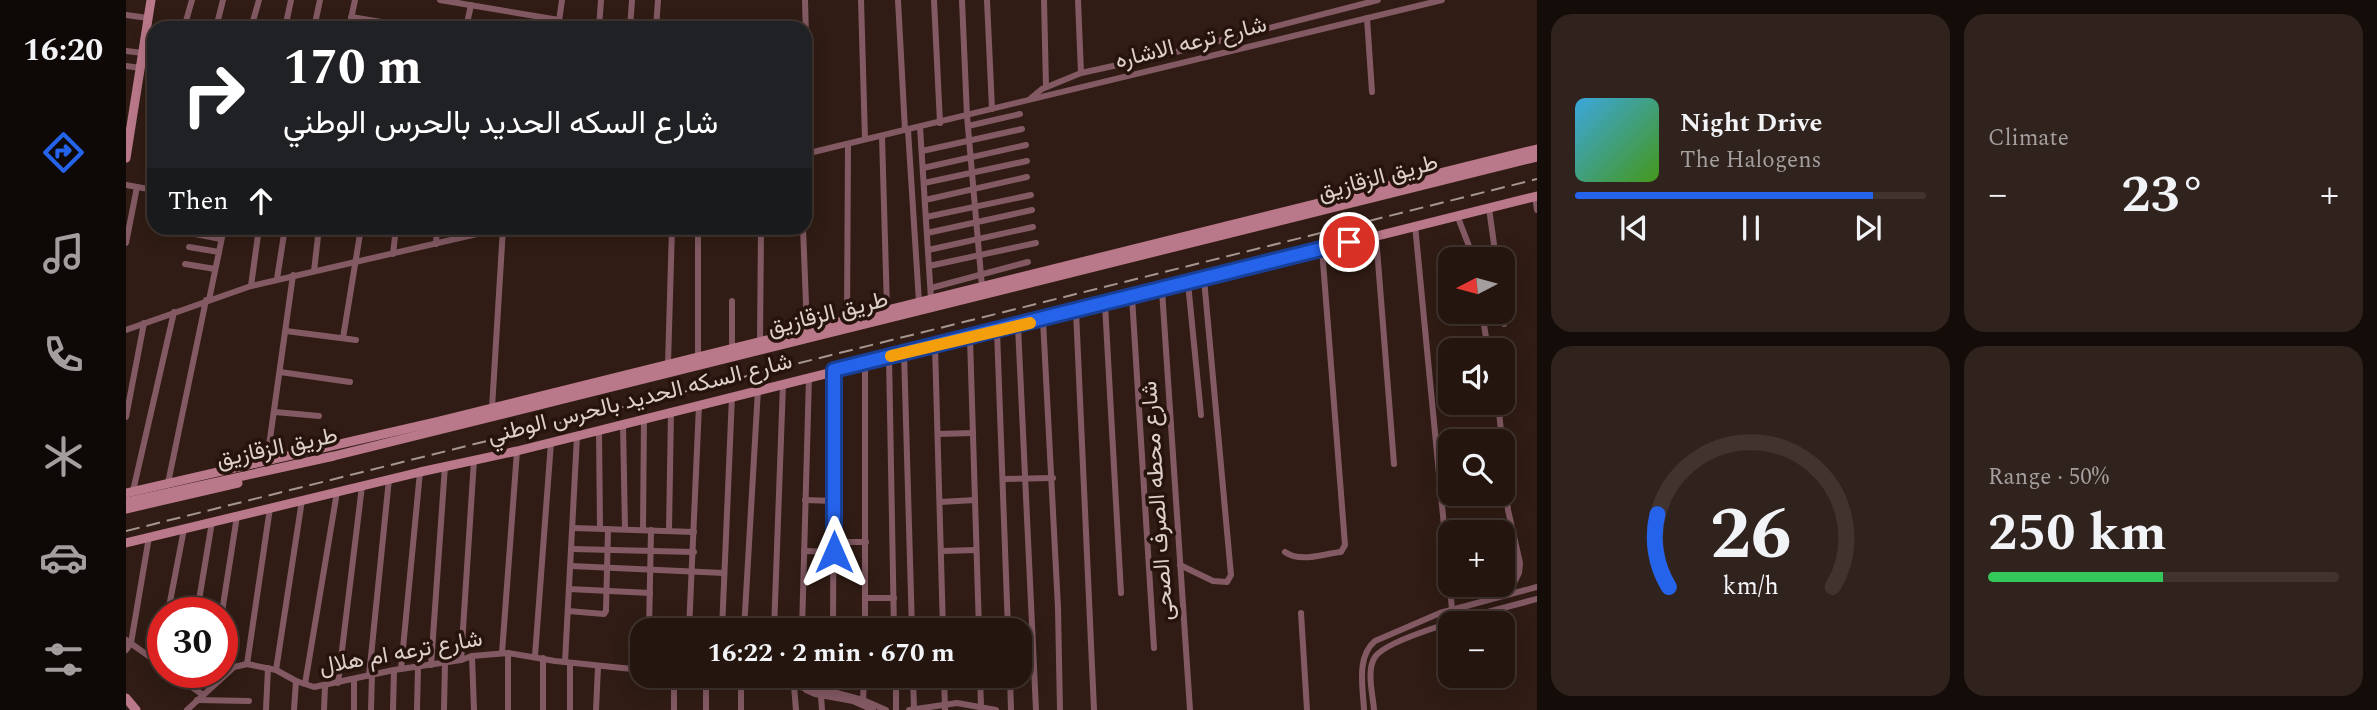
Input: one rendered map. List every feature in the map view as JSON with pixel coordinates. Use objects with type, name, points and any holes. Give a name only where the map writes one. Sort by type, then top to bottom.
[{"type":"main road","points":[[147,21],[151,0]]},
{"type":"main road","points":[[126,158],[131,99],[141,68],[147,23]]},
{"type":"main road","name":"طريق الزقازيق","points":[[130,492],[267,460],[297,459],[915,306],[1081,269],[1537,149]]},
{"type":"main road","name":"طريق الزقازيق","points":[[126,502],[247,475],[297,459],[492,408],[541,400],[668,364],[887,309],[915,306],[931,299],[1537,157]]},
{"type":"main road","name":"شارع السكه الحديد بالحرس الوطني","points":[[126,543],[577,436],[1536,196]]},
{"type":"main road","points":[[126,509],[244,481],[247,475]]},
{"type":"main road","points":[[126,698],[135,710]]},
{"type":"street","points":[[186,21],[192,0]]},
{"type":"street","points":[[217,21],[221,0]]},
{"type":"street","points":[[253,21],[259,0]]},
{"type":"street","points":[[286,21],[291,0]]},
{"type":"street","points":[[316,21],[320,0]]},
{"type":"street","points":[[350,21],[355,0]]},
{"type":"street","points":[[440,0],[545,21]]},
{"type":"street","points":[[559,21],[562,0]]},
{"type":"street","points":[[599,21],[601,0]]},
{"type":"street","points":[[630,21],[632,0]]},
{"type":"street","points":[[657,21],[659,0]]},
{"type":"street","points":[[805,0],[805,21]]},
{"type":"street","points":[[860,0],[865,139]]},
{"type":"street","points":[[898,0],[915,306]]},
{"type":"street","points":[[934,0],[940,123]]},
{"type":"street","points":[[962,0],[967,116],[982,287]]},
{"type":"street","points":[[987,0],[992,109]]},
{"type":"street","points":[[1044,0],[1046,87]]},
{"type":"street","points":[[1077,0],[1081,74]]},
{"type":"street","name":"شارع ترعه الاشاره","points":[[1029,99],[1046,87],[1081,74],[1378,0]]},
{"type":"street","name":"شارع ترعه الاشاره","points":[[812,153],[1442,0]]},
{"type":"street","points":[[468,21],[471,5]]},
{"type":"street","points":[[126,15],[148,18]]},
{"type":"street","points":[[351,17],[375,21]]},
{"type":"street","points":[[1367,18],[1373,92]]},
{"type":"street","points":[[126,51],[143,53]]},
{"type":"street","points":[[126,66],[141,68]]},
{"type":"street","points":[[968,126],[1020,114]]},
{"type":"street","points":[[920,127],[931,299]]},
{"type":"street","points":[[922,151],[1022,129]]},
{"type":"street","points":[[882,136],[887,309]]},
{"type":"street","points":[[847,319],[848,144]]},
{"type":"street","points":[[923,168],[1026,145]]},
{"type":"street","points":[[924,183],[1027,160]]},
{"type":"street","points":[[925,200],[1027,177]]},
{"type":"street","points":[[126,185],[147,189]]},
{"type":"street","points":[[126,238],[137,187]]},
{"type":"street","points":[[926,217],[1031,195]]},
{"type":"street","points":[[1536,196],[1537,210]]},
{"type":"street","points":[[1489,208],[1494,247]]},
{"type":"street","points":[[927,233],[1032,210]]},
{"type":"street","points":[[1456,215],[1469,247]]},
{"type":"street","points":[[1415,225],[1452,609]]},
{"type":"street","points":[[928,250],[1033,227]]},
{"type":"street","points":[[200,235],[221,239]]},
{"type":"street","points":[[168,483],[222,235]]},
{"type":"street","points":[[251,286],[259,235]]},
{"type":"street","points":[[277,279],[284,235]]},
{"type":"street","points":[[314,271],[318,235]]},
{"type":"street","points":[[343,338],[360,235]]},
{"type":"street","points":[[393,254],[395,235]]},
{"type":"street","points":[[436,244],[437,235]]},
{"type":"street","points":[[126,330],[251,286],[473,235]]},
{"type":"street","points":[[492,408],[499,235]]},
{"type":"street","points":[[668,364],[672,235]]},
{"type":"street","points":[[698,235],[698,357]]},
{"type":"street","points":[[760,342],[761,235]]},
{"type":"street","points":[[803,235],[807,329]]},
{"type":"street","points":[[1376,235],[1394,464]]},
{"type":"street","points":[[929,266],[1036,243]]},
{"type":"street","points":[[189,247],[219,252]]},
{"type":"street","points":[[1285,552],[1292,557],[1305,558],[1341,552],[1345,543],[1322,249]]},
{"type":"street","points":[[931,288],[1028,262]]},
{"type":"street","points":[[185,264],[215,269]]},
{"type":"street","points":[[267,460],[293,275]]},
{"type":"street","points":[[1180,565],[1218,583],[1227,582],[1231,575],[1204,279]]},
{"type":"street","points":[[1188,283],[1201,415]]},
{"type":"street","name":"شارع محطه الصرف الصحى","points":[[1162,290],[1190,710]]},
{"type":"street","points":[[1132,297],[1154,648]]},
{"type":"street","points":[[732,301],[732,349]]},
{"type":"street","points":[[1105,304],[1121,593]]},
{"type":"street","points":[[1076,311],[1094,710]]},
{"type":"street","points":[[130,492],[174,312]]},
{"type":"street","points":[[1043,320],[1053,478],[1059,710]]},
{"type":"street","points":[[126,417],[144,323]]},
{"type":"street","points":[[1018,326],[1036,710]]},
{"type":"street","points":[[286,331],[356,340]]},
{"type":"street","points":[[997,331],[1008,618]]},
{"type":"street","points":[[970,338],[979,618]]},
{"type":"street","points":[[935,346],[943,618]]},
{"type":"street","points":[[904,352],[911,618]]},
{"type":"street","points":[[889,356],[894,615],[911,615]]},
{"type":"street","points":[[865,363],[865,618]]},
{"type":"street","points":[[833,618],[834,370]]},
{"type":"street","points":[[281,372],[350,382]]},
{"type":"street","points":[[802,618],[809,377]]},
{"type":"street","points":[[774,618],[783,383]]},
{"type":"street","points":[[745,618],[758,389]]},
{"type":"street","points":[[722,618],[732,396]]},
{"type":"street","points":[[690,618],[699,404]]},
{"type":"street","points":[[669,530],[671,411]]},
{"type":"street","points":[[275,412],[319,416]]},
{"type":"street","points":[[643,530],[644,418]]},
{"type":"street","points":[[623,424],[625,529]]},
{"type":"street","points":[[568,611],[605,613],[609,549],[604,529],[599,430]]},
{"type":"street","points":[[938,434],[973,433]]},
{"type":"street","points":[[570,710],[568,611],[577,436]]},
{"type":"street","points":[[890,439],[906,438]]},
{"type":"street","points":[[535,656],[551,442]]},
{"type":"street","points":[[508,710],[505,653],[517,450]]},
{"type":"street","points":[[461,660],[474,460]]},
{"type":"street","points":[[431,665],[445,466]]},
{"type":"street","points":[[393,710],[420,472]]},
{"type":"street","points":[[1003,479],[1053,478]]},
{"type":"street","points":[[371,710],[371,676],[389,479]]},
{"type":"street","points":[[338,683],[362,486]]},
{"type":"street","points":[[304,684],[337,492]]},
{"type":"street","points":[[276,670],[302,500]]},
{"type":"street","points":[[805,500],[834,501]]},
{"type":"street","points":[[940,502],[975,500]]},
{"type":"street","points":[[238,666],[247,664],[270,508]]},
{"type":"street","points":[[224,597],[237,516]]},
{"type":"street","points":[[200,597],[212,522]]},
{"type":"street","points":[[573,527],[694,532]]},
{"type":"street","points":[[171,597],[184,529]]},
{"type":"street","points":[[649,618],[651,530]]},
{"type":"street","points":[[126,650],[149,537]]},
{"type":"street","points":[[1515,541],[1520,563],[1515,581]]},
{"type":"street","points":[[834,542],[866,542]]},
{"type":"street","points":[[572,549],[694,552]]},
{"type":"street","points":[[942,551],[976,550]]},
{"type":"street","points":[[804,551],[834,552]]},
{"type":"street","points":[[571,566],[724,573]]},
{"type":"street","points":[[1515,592],[1537,587]]},
{"type":"street","points":[[569,589],[650,593]]},
{"type":"street","points":[[1364,710],[1363,668],[1368,647],[1385,636],[1452,609],[1497,597]]},
{"type":"street","points":[[865,598],[894,598]]},
{"type":"street","points":[[1374,710],[1372,668],[1376,656],[1382,650],[1446,624],[1537,599]]},
{"type":"street","points":[[1301,613],[1307,710]]},
{"type":"street","points":[[128,642],[147,655]]},
{"type":"street","name":"شارع ترعه ام هلال","points":[[247,664],[276,670],[304,684],[325,685],[472,656],[505,653],[630,669]]},
{"type":"street","points":[[472,656],[474,710]]},
{"type":"street","points":[[542,710],[543,659]]},
{"type":"street","points":[[444,710],[445,663]]},
{"type":"street","points":[[416,710],[418,667]]},
{"type":"street","points":[[596,710],[598,667]]},
{"type":"street","points":[[266,710],[268,668]]},
{"type":"street","points":[[354,680],[354,710]]},
{"type":"street","points":[[294,710],[296,681]]},
{"type":"street","points":[[324,710],[325,685]]},
{"type":"street","points":[[191,688],[200,698],[249,701]]},
{"type":"street","points":[[188,709],[210,688]]},
{"type":"street","points":[[674,688],[674,710]]},
{"type":"street","points":[[706,688],[706,710]]},
{"type":"street","points":[[741,688],[741,710]]},
{"type":"street","points":[[796,710],[800,688]]},
{"type":"street","points":[[802,688],[821,696],[886,710]]},
{"type":"street","points":[[807,688],[833,692],[873,710]]},
{"type":"street","points":[[896,688],[896,710]]},
{"type":"street","points":[[912,688],[911,709],[981,706],[996,710]]},
{"type":"street","points":[[944,688],[945,707]]},
{"type":"street","points":[[980,688],[981,706]]},
{"type":"street","points":[[1010,688],[1011,710]]},
{"type":"street","points":[[821,696],[822,710]]},
{"type":"street","points":[[238,710],[239,701]]},
{"type":"railway","points":[[126,531],[1537,179]]},
{"type":"slow traffic","points":[[891,356],[1030,323]]},
{"type":"route","points":[[834,552],[834,370],[1349,242]]}]
